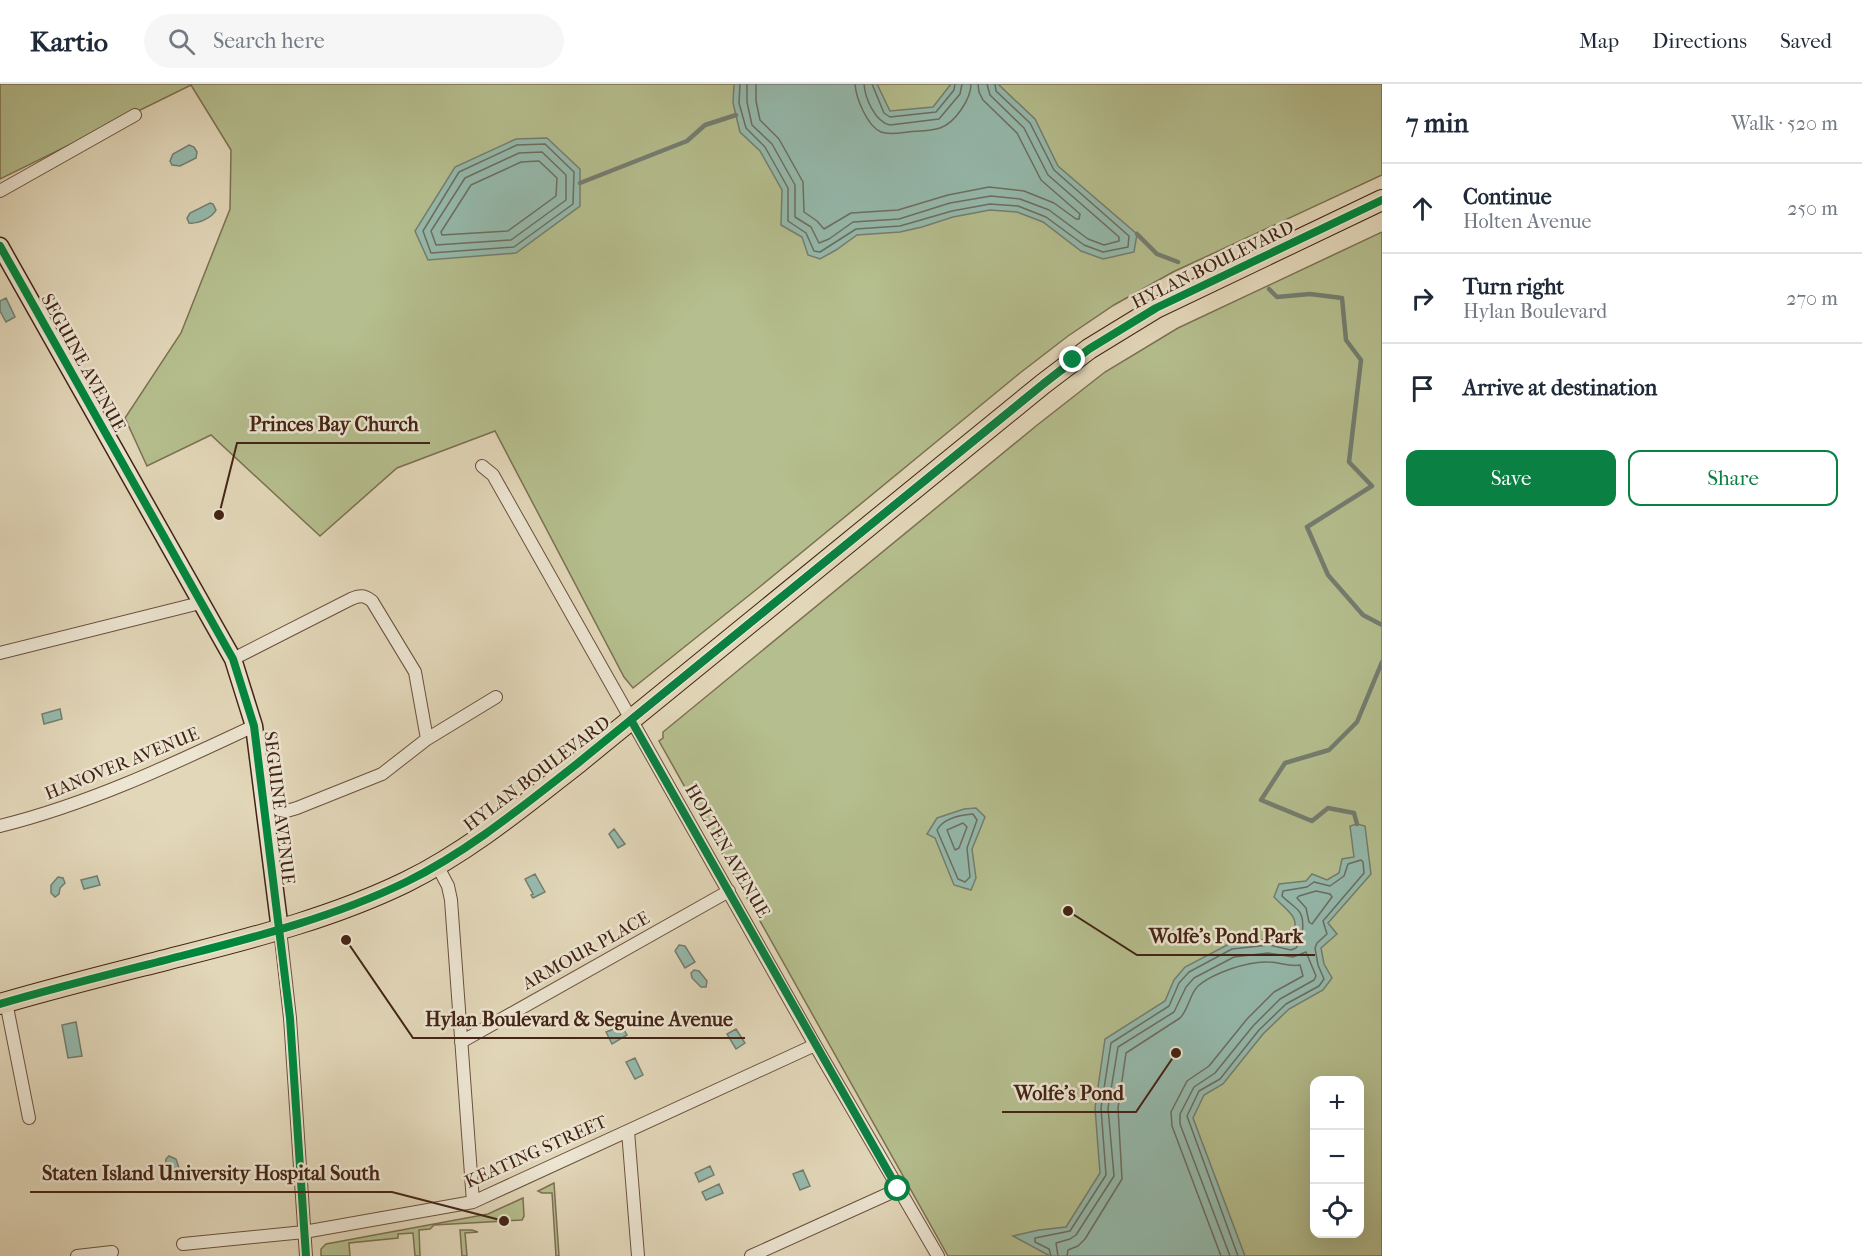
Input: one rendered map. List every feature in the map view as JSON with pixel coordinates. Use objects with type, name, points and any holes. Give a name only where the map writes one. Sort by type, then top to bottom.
[{"type":"main road","name":"HYLAN BOULEVARD","points":[[3,1003],[280,930],[350,907],[437,865],[503,822],[1089,349],[1122,327],[1173,299],[1382,200]]},
{"type":"street","points":[[0,191],[135,115]]},
{"type":"street","name":"SEGUINE AVENUE","points":[[0,246],[233,659],[254,726],[290,1018],[306,1256]]},
{"type":"street","name":"HOLTEN AVENUE","points":[[482,466],[493,475],[815,1045],[938,1256]]},
{"type":"street","points":[[233,659],[351,599],[367,597],[372,601],[415,672],[428,739]]},
{"type":"street","points":[[0,653],[200,603]]},
{"type":"street","points":[[266,817],[297,808],[382,774],[428,739],[496,697]]},
{"type":"street","name":"HANOVER AVENUE","points":[[0,826],[47,814],[120,787],[254,726]]},
{"type":"street","points":[[437,865],[450,894],[473,1202]]},
{"type":"street","name":"ARMOUR PLACE","points":[[461,1042],[729,891]]},
{"type":"street","points":[[3,1003],[29,1118]]},
{"type":"street","name":"KEATING STREET","points":[[183,1244],[304,1232],[473,1202],[815,1045]]},
{"type":"street","points":[[628,1131],[638,1256]]},
{"type":"street","points":[[751,1256],[898,1189]]},
{"type":"street","points":[[77,1256],[112,1252]]},
{"type":"green space","points":[[0,84],[1382,84],[1382,175],[1173,272],[1114,305],[1068,336],[633,688],[624,677],[495,431],[397,468],[320,536],[211,435],[147,466],[125,418],[181,333],[230,209],[231,150],[191,85],[0,179]]},
{"type":"green space","points":[[1382,232],[1382,1256],[948,1256],[659,741],[663,738],[663,732],[1105,372],[1178,328]]},
{"type":"green space","points":[[554,1183],[559,1256],[556,1256],[552,1193],[538,1191]]},
{"type":"green space","points":[[523,1198],[524,1216],[522,1220],[434,1225],[430,1229],[419,1230],[420,1256],[415,1256],[413,1233],[398,1234],[398,1238],[349,1243],[350,1256],[321,1256],[321,1249],[326,1244],[488,1214]]},
{"type":"green space","points":[[460,1230],[478,1232],[465,1233],[467,1256],[462,1256]]},
{"type":"water","points":[[734,84],[877,84],[890,111],[933,107],[951,84],[998,84],[1035,119],[1058,166],[1137,234],[1134,252],[1103,259],[1081,251],[1043,222],[1017,212],[990,210],[953,217],[900,232],[857,235],[820,259],[808,255],[802,237],[781,225],[782,190],[760,151],[740,132],[733,103]]},
{"type":"water","points":[[547,138],[580,169],[580,206],[516,253],[428,260],[415,231],[455,167],[516,139]]},
{"type":"water","points":[[189,145],[197,152],[196,158],[180,166],[172,165],[170,161],[173,154]]},
{"type":"water","points":[[210,203],[216,210],[211,216],[189,223],[187,218],[190,213]]},
{"type":"water","points":[[6,298],[15,317],[6,322],[0,311],[0,301]]},
{"type":"water","points":[[60,709],[62,719],[44,724],[42,714]]},
{"type":"water","points":[[976,808],[985,817],[972,849],[976,878],[971,890],[954,885],[935,838],[927,834],[937,818],[964,809]]},
{"type":"water","points":[[1357,824],[1365,826],[1371,874],[1328,923],[1337,934],[1321,948],[1324,964],[1332,978],[1323,990],[1289,1009],[1263,1034],[1223,1084],[1204,1095],[1193,1118],[1245,1256],[1050,1256],[1013,1236],[1066,1227],[1100,1173],[1095,1108],[1105,1039],[1165,1001],[1174,980],[1185,967],[1231,943],[1269,939],[1293,944],[1295,921],[1293,916],[1274,897],[1279,884],[1306,881],[1312,874],[1327,880],[1339,873],[1342,859],[1354,857],[1350,826]]},
{"type":"water","points":[[614,829],[625,844],[618,848],[609,834]]},
{"type":"water","points":[[535,874],[545,892],[533,898],[525,879]]},
{"type":"water","points":[[97,876],[100,885],[84,889],[81,880]]},
{"type":"water","points":[[58,877],[63,878],[65,883],[55,897],[51,893],[51,885]]},
{"type":"water","points":[[679,945],[685,946],[695,962],[685,968],[675,951]]},
{"type":"water","points":[[694,970],[699,971],[707,981],[706,987],[701,987],[692,978],[691,973]]},
{"type":"water","points":[[76,1022],[82,1056],[68,1058],[62,1025]]},
{"type":"water","points":[[622,1026],[627,1035],[612,1044],[606,1032]]},
{"type":"water","points":[[736,1029],[745,1043],[736,1049],[727,1034]]},
{"type":"water","points":[[635,1058],[643,1075],[635,1079],[626,1062]]},
{"type":"water","points":[[169,1156],[176,1159],[180,1171],[177,1177],[171,1176],[165,1169],[166,1159]]},
{"type":"water","points":[[710,1166],[714,1175],[699,1182],[695,1173]]},
{"type":"water","points":[[803,1170],[810,1186],[800,1190],[793,1174]]},
{"type":"water","points":[[719,1184],[723,1193],[706,1200],[702,1192]]},
{"type":"waterway","points":[[580,183],[687,141],[705,125],[736,115]]},
{"type":"waterway","points":[[1137,234],[1157,254],[1178,262]]},
{"type":"waterway","points":[[1269,289],[1277,297],[1310,294],[1342,298],[1346,340],[1361,360],[1349,462],[1372,486],[1307,527],[1328,575],[1363,615],[1382,625]]},
{"type":"waterway","points":[[1357,824],[1354,813],[1328,808],[1312,821],[1261,800],[1285,763],[1329,750],[1357,722],[1382,662]]},
{"type":"cycle path","points":[[0,1004],[297,924],[379,894],[429,870],[495,827],[578,763],[1089,349],[1156,308],[1382,200]]},
{"type":"cycle path","points":[[0,246],[233,659],[254,726],[290,1018],[306,1256]]},
{"type":"place","name":"Princes Bay Church","points":[[219,515]]},
{"type":"place","name":"Wolfe's Pond Park","points":[[1068,911]]},
{"type":"place","name":"Hylan Boulevard & Seguine Avenue","points":[[346,940]]},
{"type":"place","name":"Wolfe's Pond","points":[[1176,1053]]},
{"type":"place","name":"Staten Island University Hospital South","points":[[504,1221]]},
{"type":"route","points":[[898,1189],[631,720],[1073,360]]}]
